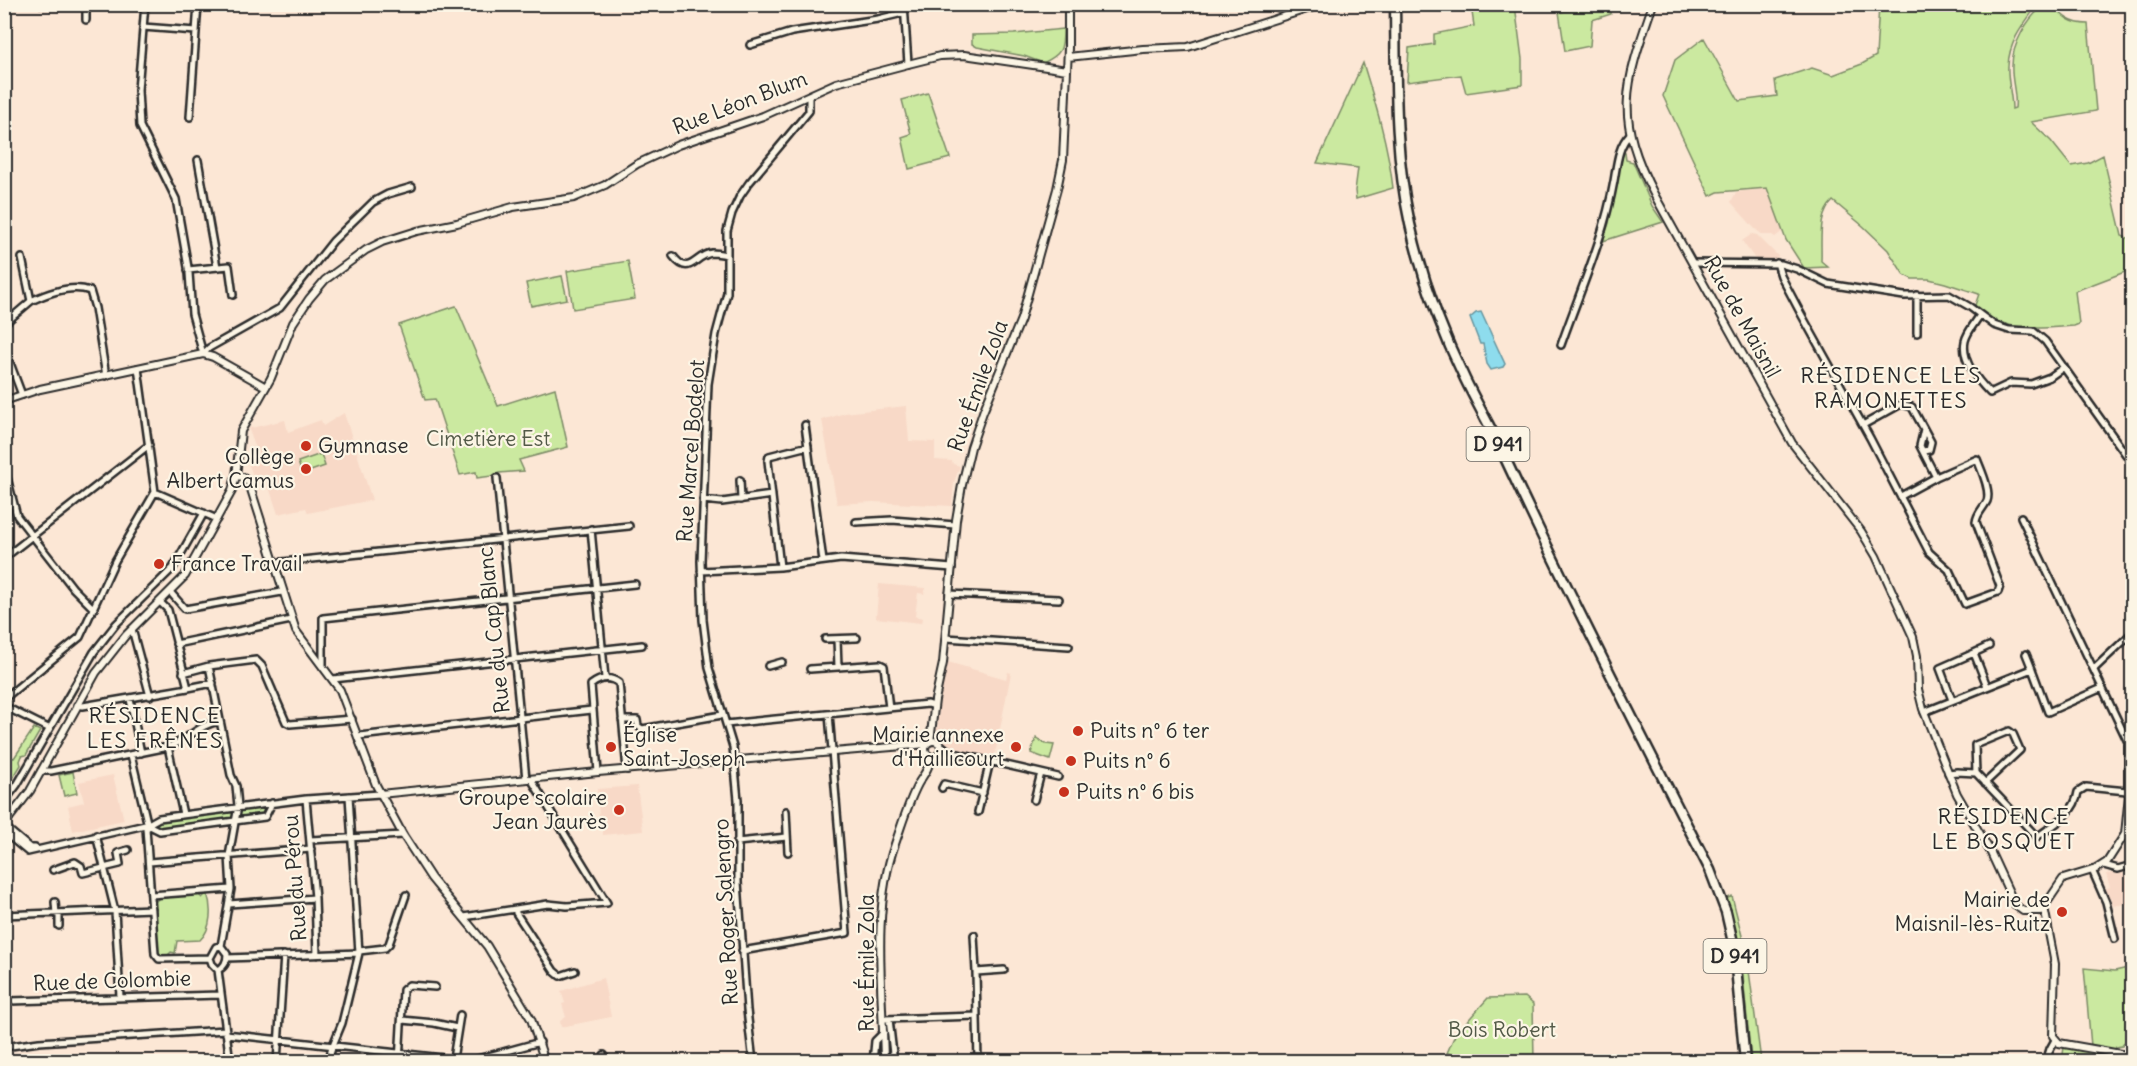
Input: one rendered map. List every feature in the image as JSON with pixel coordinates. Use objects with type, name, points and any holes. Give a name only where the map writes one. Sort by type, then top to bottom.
[{"type":"main road","name":"D 941","points":[[1395,4],[1397,123],[1402,180],[1410,225],[1424,277],[1439,320],[1463,376],[1710,870],[1725,912],[1734,947],[1745,1062]]},
{"type":"street","points":[[43,5],[57,4]]},
{"type":"street","points":[[83,4],[86,7],[86,20]]},
{"type":"street","points":[[145,4],[137,99],[140,126],[176,199],[200,355]]},
{"type":"street","points":[[189,117],[198,4]]},
{"type":"street","points":[[904,4],[908,64]]},
{"type":"street","name":"Rue Émile Zola","points":[[883,1062],[886,1019],[881,930],[884,884],[888,862],[929,763],[934,706],[944,663],[955,525],[971,447],[1021,319],[1057,189],[1063,160],[1068,4]]},
{"type":"street","points":[[1068,57],[1188,47],[1323,4]]},
{"type":"street","name":"Rue de Maisnil","points":[[1653,4],[1629,82],[1627,105],[1630,134],[1637,157],[1648,182],[1792,443],[1861,531],[1876,556],[1913,638],[1917,656],[1918,689],[1924,712],[1948,773],[1967,813],[1990,851],[2015,905],[2023,911],[2043,910]]},
{"type":"street","points":[[750,45],[792,32],[903,13]]},
{"type":"street","points":[[143,27],[196,31]]},
{"type":"street","name":"Rue Léon Blum","points":[[4,826],[24,799],[102,665],[132,629],[185,576],[232,491],[236,476],[240,431],[266,387],[293,323],[325,280],[358,255],[382,242],[435,227],[513,207],[562,201],[585,194],[663,151],[764,116],[836,83],[908,64],[940,56],[964,55],[1067,70]]},
{"type":"street","name":"Rue Marcel Bodelot","points":[[735,761],[704,640],[701,571],[708,384],[716,334],[727,293],[728,228],[732,213],[740,196],[809,111],[809,96]]},
{"type":"street","points":[[1561,345],[1601,239],[1608,217],[1622,143],[1630,134]]},
{"type":"street","points":[[198,160],[217,267]]},
{"type":"street","points":[[200,355],[280,308],[333,241],[365,208],[388,194],[412,187]]},
{"type":"street","points":[[673,256],[678,262],[688,266],[708,254],[727,255]]},
{"type":"street","points":[[22,258],[31,302]]},
{"type":"street","points":[[1693,263],[1699,259],[1777,263],[1797,269],[1828,284],[1904,296],[1948,295],[1971,307],[1994,325],[2009,330],[2033,331],[2045,341],[2133,463]]},
{"type":"street","points":[[1777,263],[1781,276],[1863,425],[1929,552],[1949,570],[1965,604],[1998,592],[2000,586],[1976,522],[1977,514],[1987,500],[1988,494],[1977,459],[1901,496]]},
{"type":"street","points":[[188,270],[229,266],[233,295]]},
{"type":"street","points":[[4,324],[31,302],[44,295],[82,288],[90,291],[106,376]]},
{"type":"street","points":[[1917,296],[1917,333]]},
{"type":"street","points":[[1980,315],[1965,341],[1966,354],[1970,370],[1990,393],[2011,383],[2031,384],[2050,377],[2064,367]]},
{"type":"street","points":[[4,348],[22,395]]},
{"type":"street","points":[[4,401],[40,389],[200,355],[213,357],[266,387]]},
{"type":"street","points":[[4,700],[80,637],[115,561],[155,492],[138,368]]},
{"type":"street","points":[[1863,425],[1901,404],[1912,407],[1931,441],[1931,447],[1926,451],[1923,450]]},
{"type":"street","points":[[804,425],[823,561]]},
{"type":"street","points":[[1924,429],[1920,446],[1936,477]]},
{"type":"street","points":[[4,558],[149,445]]},
{"type":"street","points":[[780,567],[769,456],[808,446]]},
{"type":"street","points":[[4,466],[16,513],[88,606],[94,609]]},
{"type":"street","points":[[236,476],[243,477],[249,483],[291,620],[299,637],[342,693],[380,794],[427,872],[487,946],[510,981],[531,1018],[540,1042],[544,1062]]},
{"type":"street","name":"Rue du Cap Blanc","points":[[497,478],[520,719],[528,779]]},
{"type":"street","points":[[740,480],[741,500]]},
{"type":"street","points":[[155,492],[217,519]]},
{"type":"street","points":[[704,501],[722,502],[772,495]]},
{"type":"street","points":[[4,802],[17,784],[46,727],[94,652],[116,624],[173,568],[204,513]]},
{"type":"street","points":[[2021,517],[2128,742],[2130,792],[2125,834],[2104,866]]},
{"type":"street","points":[[856,522],[892,520],[955,525]]},
{"type":"street","points":[[273,563],[629,526]]},
{"type":"street","points":[[591,529],[605,678]]},
{"type":"street","points":[[701,571],[780,567],[850,559],[952,568]]},
{"type":"street","points":[[323,667],[323,618],[635,584]]},
{"type":"street","points":[[171,592],[185,609],[282,592]]},
{"type":"street","points":[[949,594],[1059,599]]},
{"type":"street","points":[[160,602],[168,610],[188,688]]},
{"type":"street","points":[[176,644],[291,620]]},
{"type":"street","points":[[132,629],[150,696]]},
{"type":"street","points":[[2094,669],[2133,633]]},
{"type":"street","points":[[825,639],[857,638]]},
{"type":"street","points":[[945,638],[1069,646]]},
{"type":"street","points":[[837,639],[838,667]]},
{"type":"street","points":[[333,679],[642,645]]},
{"type":"street","points":[[1952,700],[1940,668],[1989,646]]},
{"type":"street","points":[[1974,653],[1987,686]]},
{"type":"street","points":[[2026,654],[2048,712],[2102,688]]},
{"type":"street","points":[[183,673],[209,666],[256,660],[262,666],[286,722],[290,724],[352,719]]},
{"type":"street","points":[[768,666],[782,662]]},
{"type":"street","points":[[810,669],[880,663],[884,666],[889,708]]},
{"type":"street","points":[[209,666],[231,775],[236,786],[238,806],[229,856],[231,889],[229,904],[220,946],[216,947],[210,958],[218,970],[230,1062]]},
{"type":"street","points":[[1924,712],[2031,669]]},
{"type":"street","points":[[598,772],[591,685],[605,678],[615,680],[619,684],[627,771]]},
{"type":"street","points":[[78,705],[150,696],[213,683]]},
{"type":"street","points":[[130,699],[141,753]]},
{"type":"street","points":[[726,724],[928,704],[934,706]]},
{"type":"street","points":[[4,706],[46,727]]},
{"type":"street","points":[[358,736],[592,710]]},
{"type":"street","points":[[742,951],[847,933],[829,714]]},
{"type":"street","points":[[622,720],[637,720],[638,726],[642,729],[722,715]]},
{"type":"street","points":[[41,771],[51,771],[168,747],[185,739],[204,725],[220,720]]},
{"type":"street","points":[[1985,783],[2020,750],[2013,734],[2009,731],[1975,745],[1976,773],[1985,783],[2037,837],[2077,804],[2078,792],[2086,787],[2130,792]]},
{"type":"street","points":[[929,746],[938,755]]},
{"type":"street","points":[[929,746],[938,755]]},
{"type":"street","points":[[4,832],[28,852],[148,825],[159,818],[238,806],[598,772],[929,746],[1058,777]]},
{"type":"street","points":[[168,747],[183,814]]},
{"type":"street","points":[[938,755],[950,752]]},
{"type":"street","points":[[131,755],[148,825],[148,862],[155,954],[159,959],[210,958]]},
{"type":"street","name":"Rue Émile Zola","points":[[922,778],[938,755]]},
{"type":"street","name":"Rue Roger Salengro","points":[[735,761],[742,951],[753,1062]]},
{"type":"street","points":[[978,812],[990,761]]},
{"type":"street","points":[[1034,800],[1041,773]]},
{"type":"street","points":[[1948,773],[1976,773]]},
{"type":"street","points":[[464,917],[548,904],[567,906],[607,903],[528,779]]},
{"type":"street","points":[[942,788],[944,784],[983,793]]},
{"type":"street","points":[[330,1062],[359,952],[349,796]]},
{"type":"street","name":"Rue du Pérou","points":[[306,799],[315,898],[317,955]]},
{"type":"street","points":[[148,825],[160,831],[265,817],[272,803]]},
{"type":"street","points":[[786,811],[788,852]]},
{"type":"street","points":[[4,826],[30,848],[39,848]]},
{"type":"street","points":[[96,835],[116,910],[120,997]]},
{"type":"street","points":[[310,840],[403,835]]},
{"type":"street","points":[[737,842],[787,837]]},
{"type":"street","points":[[148,862],[311,849]]},
{"type":"street","points":[[53,870],[75,862],[81,866],[83,873],[120,864],[118,853],[128,850]]},
{"type":"street","points":[[2133,865],[2118,869],[2104,866],[2063,879],[2043,910],[2052,941],[2055,964],[2052,1032],[2055,1040],[2059,1043],[2133,1056]]},
{"type":"street","points":[[2092,870],[2106,902],[2115,939]]},
{"type":"street","points":[[151,895],[231,889]]},
{"type":"street","points":[[227,957],[317,955],[385,948],[389,944],[406,895]]},
{"type":"street","points":[[229,904],[315,898]]},
{"type":"street","points":[[55,902],[59,926]]},
{"type":"street","points":[[4,915],[152,909]]},
{"type":"street","points":[[516,909],[516,913],[554,971],[560,976],[575,971]]},
{"type":"street","points":[[974,934],[978,1062]]},
{"type":"street","points":[[218,970],[223,968],[227,957],[220,946]]},
{"type":"street","points":[[278,1062],[284,955]]},
{"type":"street","points":[[976,972],[1004,970]]},
{"type":"street","points":[[399,1062],[403,990],[410,985],[435,987]]},
{"type":"street","name":"Rue de Colombie","points":[[5,998],[220,995]]},
{"type":"street","points":[[453,1059],[460,1015]]},
{"type":"street","points":[[894,1062],[886,1019],[977,1016]]},
{"type":"street","points":[[402,1020],[457,1028]]},
{"type":"street","points":[[4,1047],[39,1042],[226,1032],[470,1061],[540,1042]]},
{"type":"street","points":[[873,1062],[875,1041],[884,1032]]},
{"type":"street","points":[[2046,1062],[2055,1040]]},
{"type":"street","points":[[2118,1054],[2128,1062]]},
{"type":"shaded area","points":[[1767,188],[1783,231],[1775,237],[1763,235],[1755,229],[1731,202],[1736,192]]},
{"type":"shaded area","points":[[1752,234],[1757,235],[1778,256],[1777,259],[1755,259],[1742,241]]},
{"type":"shaded area","points":[[906,406],[909,441],[935,442],[935,460],[952,461],[953,464],[960,466],[954,482],[952,506],[873,502],[837,504],[822,420],[845,413]]},
{"type":"shaded area","name":"Collège Albert Camus","points":[[344,413],[372,500],[308,513],[306,508],[278,514],[265,475],[254,478],[248,463],[247,459],[258,455],[249,430],[251,426],[251,428],[285,420],[288,432],[321,420],[323,426]]},
{"type":"shaded area","points":[[879,584],[925,588],[924,594],[918,593],[915,616],[922,618],[921,623],[876,618]]},
{"type":"shaded area","points":[[948,662],[1006,679],[1008,672],[1011,673],[993,765],[946,755],[945,746],[937,734],[940,698]]},
{"type":"shaded area","points":[[113,775],[124,820],[73,831],[68,806],[84,802],[79,782]]},
{"type":"shaded area","name":"Groupe scolaire Jean Jaurès","points":[[637,786],[643,831],[603,835],[603,830],[600,830],[597,789]]},
{"type":"shaded area","points":[[2122,872],[2128,880],[2132,903],[2113,906],[2111,898],[2107,900],[2101,890],[2110,887],[2106,874]]},
{"type":"shaded area","points":[[603,978],[611,1017],[561,1027],[560,1021],[566,1017],[561,991]]},
{"type":"green space","points":[[1471,5],[1515,5],[1522,59],[1522,85],[1466,93],[1461,75],[1407,82],[1409,48],[1434,44],[1434,34],[1474,26]]},
{"type":"green space","points":[[1611,5],[1611,14],[1592,20],[1590,46],[1565,51],[1559,12]]},
{"type":"green space","points":[[1879,5],[2032,5],[2036,7],[2017,35],[2009,57],[2008,77],[2012,109],[2015,108],[2013,58],[2022,32],[2032,17],[2044,5],[2053,5],[2068,19],[2088,24],[2096,111],[2031,122],[2051,141],[2071,166],[2088,163],[2103,155],[2122,236],[2132,240],[2132,287],[2129,277],[2130,270],[2075,291],[2079,324],[2022,328],[1999,322],[1974,308],[1979,294],[1945,283],[1929,279],[1912,279],[1904,275],[1888,250],[1833,201],[1822,221],[1821,229],[1821,261],[1828,267],[1804,268],[1786,240],[1767,188],[1718,192],[1710,196],[1663,96],[1675,60],[1704,38],[1739,101],[1777,96],[1775,80],[1812,68],[1833,75],[1876,56]]},
{"type":"green space","points":[[1063,29],[1063,41],[1058,54],[1043,63],[1024,56],[972,44],[972,35]]},
{"type":"green space","points":[[1363,63],[1385,141],[1393,188],[1356,199],[1358,168],[1317,163]]},
{"type":"green space","points":[[928,93],[950,158],[909,169],[902,137],[911,134],[902,100]]},
{"type":"green space","points":[[1622,153],[1625,153],[1626,160],[1633,162],[1652,206],[1663,222],[1603,241],[1609,223]]},
{"type":"green space","points":[[628,261],[635,299],[573,309],[567,271]]},
{"type":"green space","points":[[562,276],[567,299],[531,306],[526,283]]},
{"type":"green space","name":"Cimetière Est","points":[[456,306],[498,406],[555,388],[568,447],[519,460],[524,471],[477,478],[476,472],[460,475],[435,399],[425,400],[399,325]]},
{"type":"green space","points":[[321,454],[325,466],[302,474],[298,462]]},
{"type":"green space","points":[[34,728],[40,731],[26,755],[22,756],[21,765],[5,791],[5,755],[14,758]]},
{"type":"green space","points":[[1036,738],[1046,744],[1054,745],[1050,760],[1031,753]]},
{"type":"green space","points":[[73,772],[77,793],[64,796],[59,775]]},
{"type":"green space","points":[[268,806],[264,814],[260,816],[239,819],[237,817],[240,807]]},
{"type":"green space","points":[[235,809],[231,820],[155,828],[155,821]]},
{"type":"green space","points":[[207,893],[210,918],[204,935],[200,940],[177,941],[175,953],[159,955],[155,902],[160,897],[198,894],[202,898]]},
{"type":"green space","points":[[1732,896],[1747,956],[1761,1061],[1751,1061],[1742,965],[1726,899]]},
{"type":"green space","points":[[2132,967],[2132,1032],[2122,1046],[2116,1047],[2115,1050],[2091,1046],[2084,968],[2115,971]]},
{"type":"green space","name":"Bois Robert","points":[[1525,997],[1533,1004],[1534,1061],[1474,1061],[1447,1053],[1455,1035],[1488,998]]},
{"type":"green space","points":[[2064,1047],[2113,1057],[2111,1061],[2062,1062]]},
{"type":"water","points":[[1481,312],[1505,364],[1503,367],[1491,370],[1487,364],[1483,344],[1480,344],[1470,318]]},
{"type":"place","name":"Gymnase","points":[[306,446]]},
{"type":"place","name":"Collège Albert Camus","points":[[306,469]]},
{"type":"place","name":"France Travail","points":[[159,564]]},
{"type":"place","name":"Puits n° 6 ter","points":[[1078,731]]},
{"type":"place","name":"Église Saint-Joseph","points":[[611,747]]},
{"type":"place","name":"Mairie annexe d'Haillicourt","points":[[1016,747]]},
{"type":"place","name":"Puits n° 6","points":[[1071,761]]},
{"type":"place","name":"Puits n° 6 bis","points":[[1064,792]]},
{"type":"place","name":"Groupe scolaire Jean Jaurès","points":[[619,810]]},
{"type":"place","name":"Mairie de Maisnil-lès-Ruitz","points":[[2062,912]]},
{"type":"district","name":"RÉSIDENCE LES RAMONETTES","points":[[1891,388]]},
{"type":"district","name":"RÉSIDENCE LES FRÊNES","points":[[155,728]]},
{"type":"district","name":"RÉSIDENCE LE BOSQUET","points":[[2004,828]]}]
